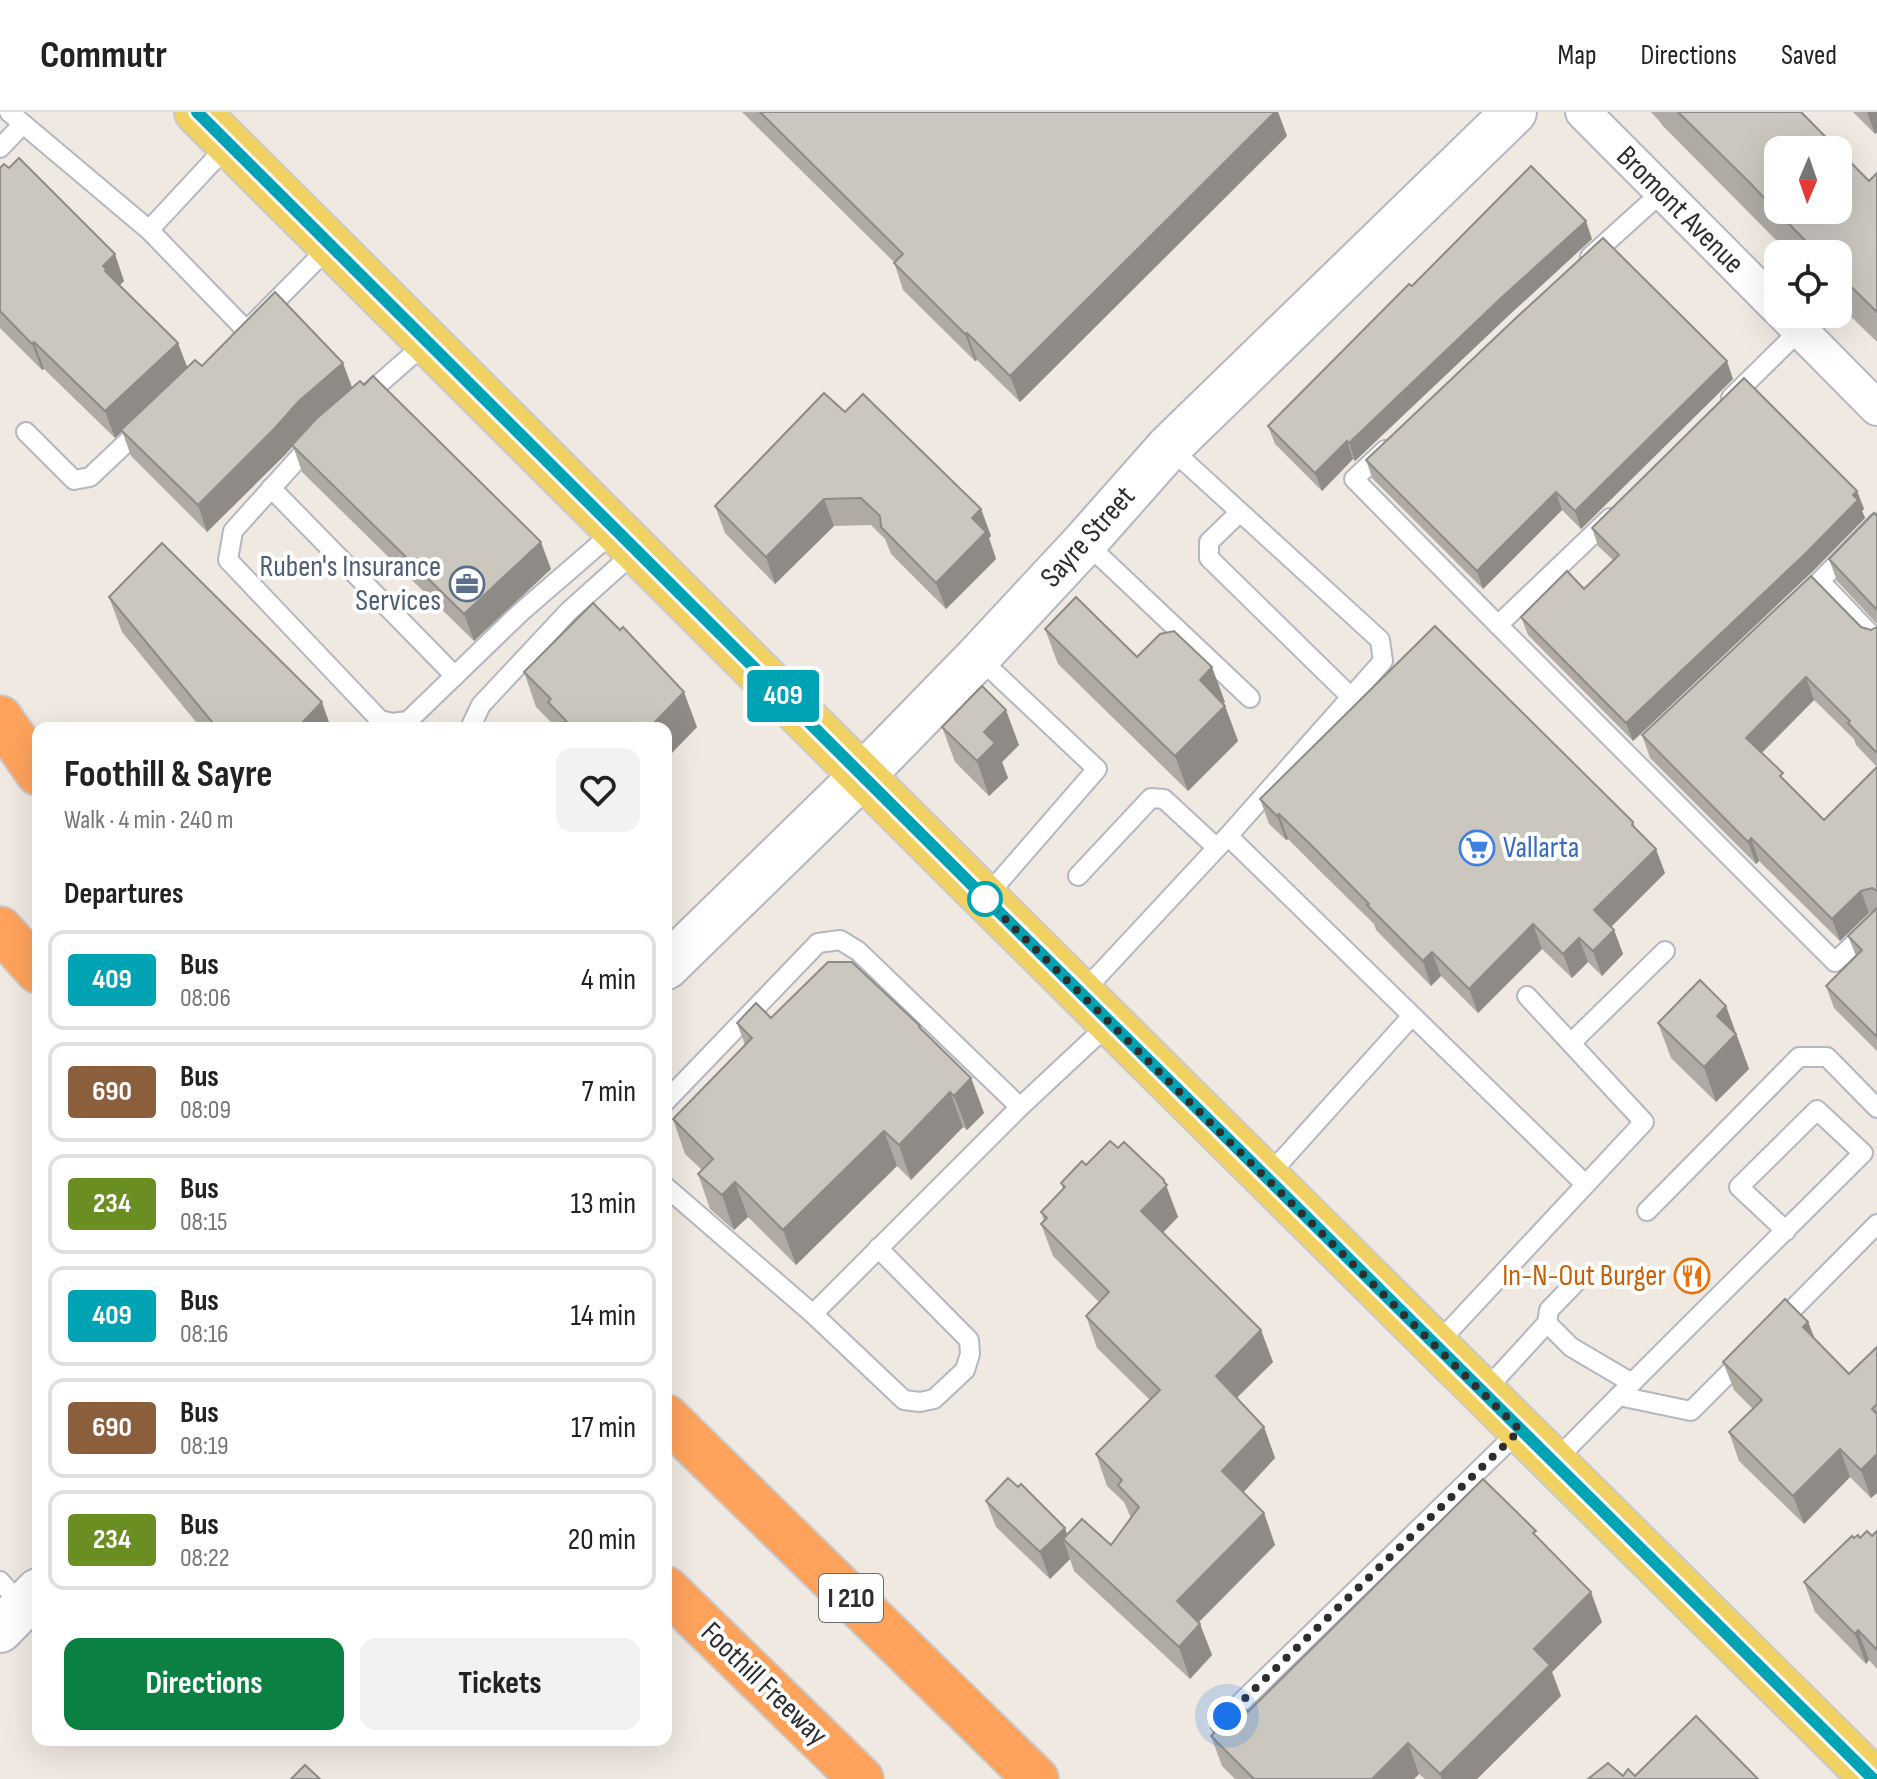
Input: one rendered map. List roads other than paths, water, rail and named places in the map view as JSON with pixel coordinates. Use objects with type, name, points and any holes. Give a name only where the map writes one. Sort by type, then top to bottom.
[{"type":"highway","points":[[0,718],[32,764]]},
{"type":"highway","points":[[0,757],[32,791]]},
{"type":"highway","points":[[0,929],[32,964]]},
{"type":"highway","points":[[0,952],[32,976]]},
{"type":"highway","name":"I 210","points":[[672,1423],[1036,1779]]},
{"type":"highway","name":"Foothill Freeway","points":[[672,1595],[861,1779]]},
{"type":"main road","points":[[197,112],[1873,1779]]},
{"type":"street","name":"Sayre Street","points":[[672,950],[862,776],[978,657],[1169,447],[1514,112]]},
{"type":"street","name":"Bromont Avenue","points":[[1583,112],[1764,294]]},
{"type":"street","name":"Bromont Avenue","points":[[1798,328],[1877,408]]},
{"type":"lane","points":[[0,148],[16,118],[149,230],[243,327],[243,334],[232,344]]},
{"type":"lane","points":[[149,230],[229,144]]},
{"type":"lane","points":[[1578,268],[1662,192]]},
{"type":"lane","points":[[243,327],[251,326],[331,245]]},
{"type":"lane","points":[[1720,408],[1779,328]]},
{"type":"lane","points":[[350,409],[428,342]]},
{"type":"lane","points":[[26,432],[74,480],[90,477],[155,415]]},
{"type":"lane","points":[[328,428],[233,531],[228,560],[380,720],[388,722]]},
{"type":"lane","points":[[1400,436],[1354,479],[1498,625],[1637,754],[1835,962],[1877,922]]},
{"type":"lane","points":[[813,1314],[1020,1107],[1223,842],[1383,661],[1380,640],[1169,447]]},
{"type":"lane","points":[[271,488],[455,676]]},
{"type":"lane","points":[[1498,625],[1624,504]]},
{"type":"lane","points":[[1240,512],[1209,542],[1209,558],[1351,697]]},
{"type":"lane","points":[[1877,523],[1814,587],[1877,641]]},
{"type":"lane","points":[[400,722],[408,721],[521,612],[627,540]]},
{"type":"lane","points":[[473,722],[481,705],[569,611],[627,540]]},
{"type":"lane","points":[[1085,542],[1250,698]]},
{"type":"lane","points":[[978,657],[1097,769],[985,898]]},
{"type":"lane","points":[[1078,876],[1151,798],[1164,799],[1223,842],[1412,1016],[1585,1184]]},
{"type":"lane","points":[[672,1095],[818,943],[840,940],[858,951],[1020,1107]]},
{"type":"lane","points":[[1571,1043],[1665,951]]},
{"type":"lane","points":[[1435,1346],[1644,1122],[1527,996]]},
{"type":"lane","points":[[1266,1178],[1412,1016]]},
{"type":"lane","points":[[1647,1211],[1799,1057],[1827,1057],[1877,1108]]},
{"type":"lane","points":[[1553,1463],[1786,1231],[1870,1159],[1817,1110],[1739,1187],[1786,1231]]},
{"type":"lane","points":[[672,1192],[813,1314],[904,1400],[920,1402],[934,1399],[965,1370],[970,1354],[969,1340],[878,1248]]},
{"type":"lane","points":[[1547,1323],[1571,1347],[1625,1389],[1691,1411],[1877,1224]]},
{"type":"lane","points":[[1483,1393],[1547,1323],[1549,1310],[1581,1277]]},
{"type":"lane","points":[[1227,1716],[1520,1430]]},
{"type":"place","name":"Ruben's Insurance Services","points":[[467,584]]},
{"type":"place","name":"Vallarta","points":[[1477,848]]},
{"type":"place","name":"In-N-Out Burger","points":[[1692,1276]]}]
